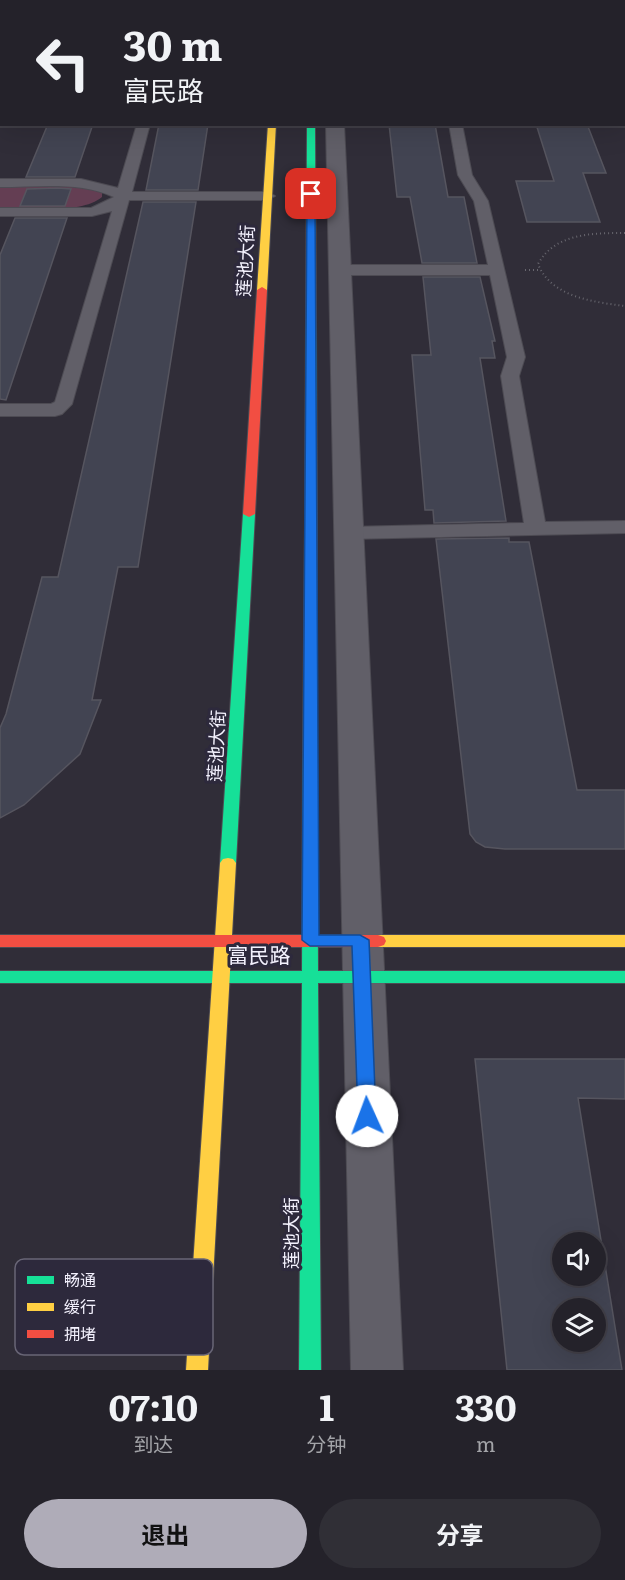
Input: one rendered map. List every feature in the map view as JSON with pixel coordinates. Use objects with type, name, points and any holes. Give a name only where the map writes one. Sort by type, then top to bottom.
[{"type":"main road","name":"莲池大街","points":[[203,1259],[272,126]]},
{"type":"main road","name":"莲池大街","points":[[310,1370],[311,126]]},
{"type":"main road","name":"富民路","points":[[0,940],[625,941]]},
{"type":"main road","name":"富民路","points":[[0,977],[625,977]]},
{"type":"main road","name":"莲池大街","points":[[197,1370],[198,1355]]},
{"type":"street","points":[[335,126],[360,940],[377,1370]]},
{"type":"lane","points":[[0,410],[55,410],[63,404],[143,126]]},
{"type":"lane","points":[[455,126],[465,175],[482,201],[516,357],[510,376],[536,530]]},
{"type":"lane","points":[[0,183],[81,183],[102,186],[125,196],[268,196]]},
{"type":"lane","points":[[0,212],[92,212],[106,208],[125,196]]},
{"type":"lane","points":[[339,270],[497,270]]},
{"type":"lane","points":[[348,533],[625,527]]},
{"type":"path","points":[[625,233],[569,239],[546,250],[538,264],[546,279],[556,287],[586,299],[625,306]]},
{"type":"shaded area","points":[[0,185],[88,186],[102,193],[102,197],[93,203],[68,208],[0,208]]},
{"type":"building","points":[[47,126],[92,126],[75,177],[26,177]]},
{"type":"building","points":[[159,126],[208,126],[198,190],[146,190]]},
{"type":"building","points":[[389,126],[435,126],[448,197],[464,197],[477,263],[422,263],[410,197],[397,197]]},
{"type":"building","points":[[537,126],[588,126],[606,173],[583,173],[600,222],[527,222],[516,181],[554,181]]},
{"type":"building","points":[[27,189],[71,189],[65,206],[20,206]]},
{"type":"building","points":[[143,202],[196,202],[138,567],[118,567],[92,700],[101,700],[80,754],[24,805],[0,818],[0,728],[6,714],[42,577],[58,577]]},
{"type":"building","points":[[15,218],[67,218],[6,400],[0,399],[0,255]]},
{"type":"building","points":[[423,277],[480,277],[495,341],[492,341],[495,358],[480,358],[506,521],[434,523],[433,510],[425,510],[412,355],[431,355]]},
{"type":"building","points":[[509,538],[509,542],[529,542],[577,790],[625,790],[625,849],[505,849],[485,847],[476,842],[470,834],[436,539]]},
{"type":"building","points":[[475,1059],[625,1059],[625,1099],[578,1098],[600,1232],[552,1232],[552,1286],[606,1286],[606,1271],[622,1370],[507,1370]]},
{"type":"traffic: fast","points":[[311,126],[311,517]]},
{"type":"traffic: fast","points":[[228,863],[249,514]]},
{"type":"traffic: fast","points":[[310,751],[310,1370]]},
{"type":"traffic: fast","points":[[0,977],[625,977]]},
{"type":"traffic: slow","points":[[262,290],[272,126]]},
{"type":"traffic: slow","points":[[204,1259],[228,863]]},
{"type":"traffic: slow","points":[[378,941],[625,941]]},
{"type":"traffic: slow","points":[[197,1370],[198,1355]]},
{"type":"traffic: jam","points":[[249,514],[262,290]]},
{"type":"traffic: jam","points":[[310,751],[311,517]]},
{"type":"traffic: jam","points":[[0,941],[378,941]]},
{"type":"route","points":[[311,194],[310,940],[360,940],[367,1116]]}]
